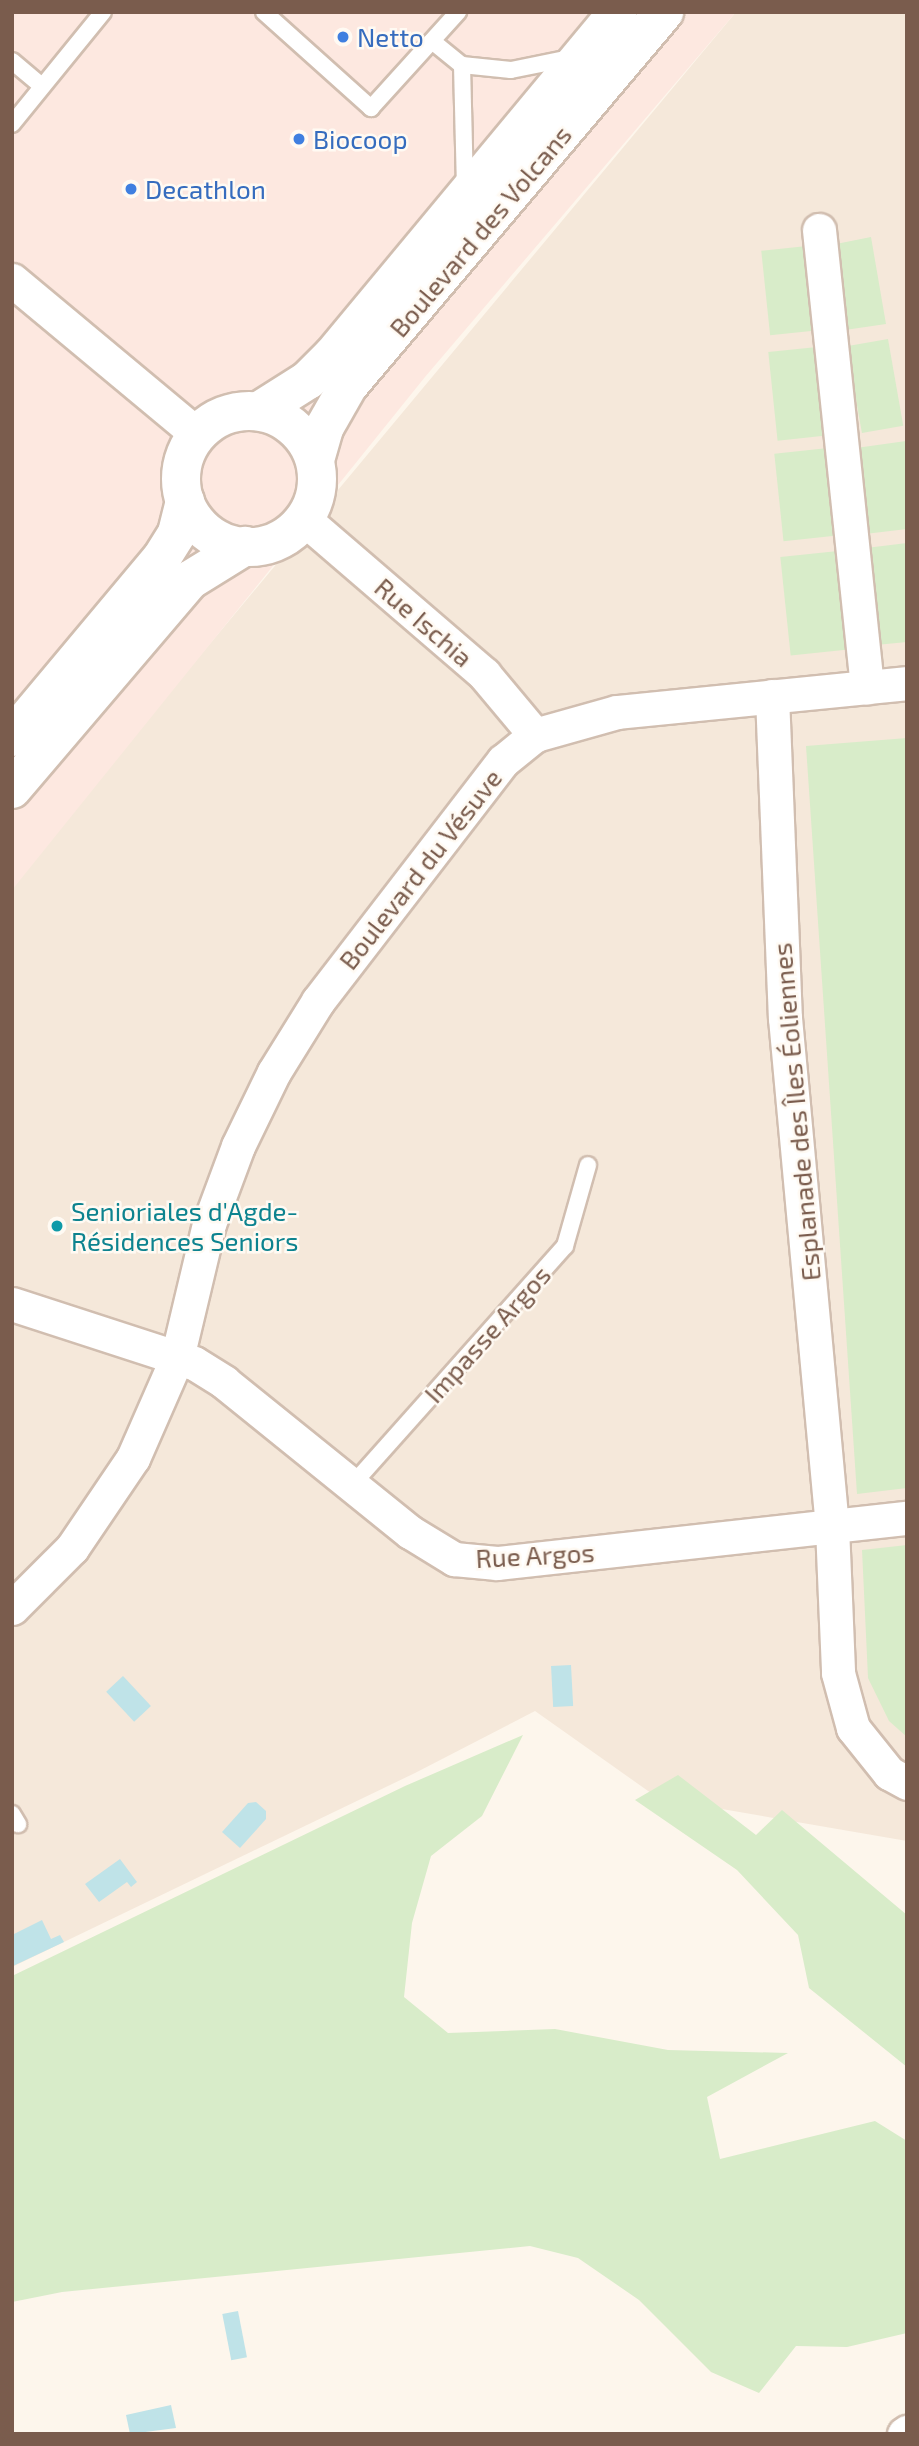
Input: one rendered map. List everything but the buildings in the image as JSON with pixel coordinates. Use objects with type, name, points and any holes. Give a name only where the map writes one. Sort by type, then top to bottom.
[{"type":"street","name":"Boulevard des Volcans","points":[[259,411],[308,380],[332,355],[618,12]]},
{"type":"street","name":"Boulevard des Volcans","points":[[315,460],[324,428],[348,386],[664,12]]},
{"type":"street","points":[[819,230],[867,687]]},
{"type":"street","points":[[16,290],[197,434]]},
{"type":"street","points":[[12,737],[161,559],[177,533],[185,502],[182,466],[197,434],[236,411],[259,411],[294,428],[315,460],[317,481],[304,519],[288,535],[267,544],[245,546],[208,533],[185,502]]},
{"type":"street","name":"Rue Ischia","points":[[304,519],[484,674],[535,735]]},
{"type":"street","points":[[12,789],[190,580],[245,546]]},
{"type":"street","name":"Boulevard du Vésuve","points":[[12,1608],[72,1548],[133,1458],[177,1358],[209,1224],[238,1146],[274,1072],[318,1001],[503,761],[535,735],[617,712],[907,683]]},
{"type":"street","name":"Esplanade des Îles Éoliennes","points":[[772,696],[785,1018],[832,1527],[838,1673],[853,1728],[889,1773],[907,1783]]},
{"type":"street","name":"Rue Argos","points":[[12,1304],[177,1358],[224,1382],[410,1532],[454,1559],[497,1563],[832,1527]]},
{"type":"street","points":[[832,1527],[907,1518]]},
{"type":"lane","points":[[12,124],[103,12]]},
{"type":"lane","points":[[264,12],[371,108],[458,12]]},
{"type":"lane","points":[[432,41],[462,65],[512,70],[582,56]]},
{"type":"lane","points":[[12,61],[42,86]]},
{"type":"lane","points":[[462,65],[463,198]]},
{"type":"lane","name":"Impasse Argos","points":[[352,1485],[565,1246],[588,1165]]},
{"type":"shaded area","points":[[12,12],[736,12],[425,377],[12,890]]},
{"type":"shaded area","points":[[736,12],[907,12],[907,1841],[658,1798],[535,1711],[415,1773],[12,1967],[12,888],[129,741]]},
{"type":"green space","points":[[871,237],[886,324],[845,330],[836,244]]},
{"type":"green space","points":[[807,246],[816,331],[770,335],[761,251]]},
{"type":"green space","points":[[888,339],[903,426],[862,433],[847,346]]},
{"type":"green space","points":[[817,347],[826,436],[778,441],[768,352]]},
{"type":"green space","points":[[906,441],[907,529],[865,534],[856,448]]},
{"type":"green space","points":[[828,448],[837,536],[783,541],[774,454]]},
{"type":"green space","points":[[907,543],[907,642],[876,645],[866,548]]},
{"type":"green space","points":[[838,551],[848,649],[791,656],[780,557]]},
{"type":"green space","points":[[907,738],[907,1488],[857,1494],[806,746]]},
{"type":"green space","points":[[907,1545],[907,1737],[889,1721],[868,1678],[862,1550]]},
{"type":"green space","points":[[523,1735],[482,1816],[431,1856],[412,1923],[404,1997],[448,2033],[555,2029],[668,2050],[788,2053],[707,2097],[720,2159],[875,2121],[907,2141],[907,2333],[847,2347],[796,2346],[759,2393],[711,2372],[639,2300],[578,2258],[530,2246],[62,2292],[12,2302],[12,1976],[405,1786]]},
{"type":"green space","points":[[678,1775],[756,1835],[782,1810],[907,1915],[907,2067],[809,1988],[798,1935],[737,1870],[635,1800]]},
{"type":"water","points":[[571,1665],[573,1706],[553,1707],[551,1666]]},
{"type":"water","points":[[123,1676],[151,1706],[134,1722],[106,1692]]},
{"type":"water","points":[[256,1802],[266,1811],[266,1819],[240,1848],[222,1832],[248,1803]]},
{"type":"water","points":[[120,1859],[137,1882],[131,1887],[127,1882],[99,1902],[85,1884]]},
{"type":"water","points":[[42,1920],[51,1939],[60,1935],[64,1942],[13,1966],[12,1935]]},
{"type":"water","points":[[238,2311],[247,2357],[231,2360],[222,2314]]},
{"type":"water","points":[[171,2405],[176,2428],[130,2434],[126,2415]]},
{"type":"place","name":"Netto","points":[[343,37]]},
{"type":"place","name":"Biocoop","points":[[299,139]]},
{"type":"place","name":"Decathlon","points":[[131,189]]},
{"type":"place","name":"Senioriales d'Agde- Résidences Seniors","points":[[57,1226]]}]
